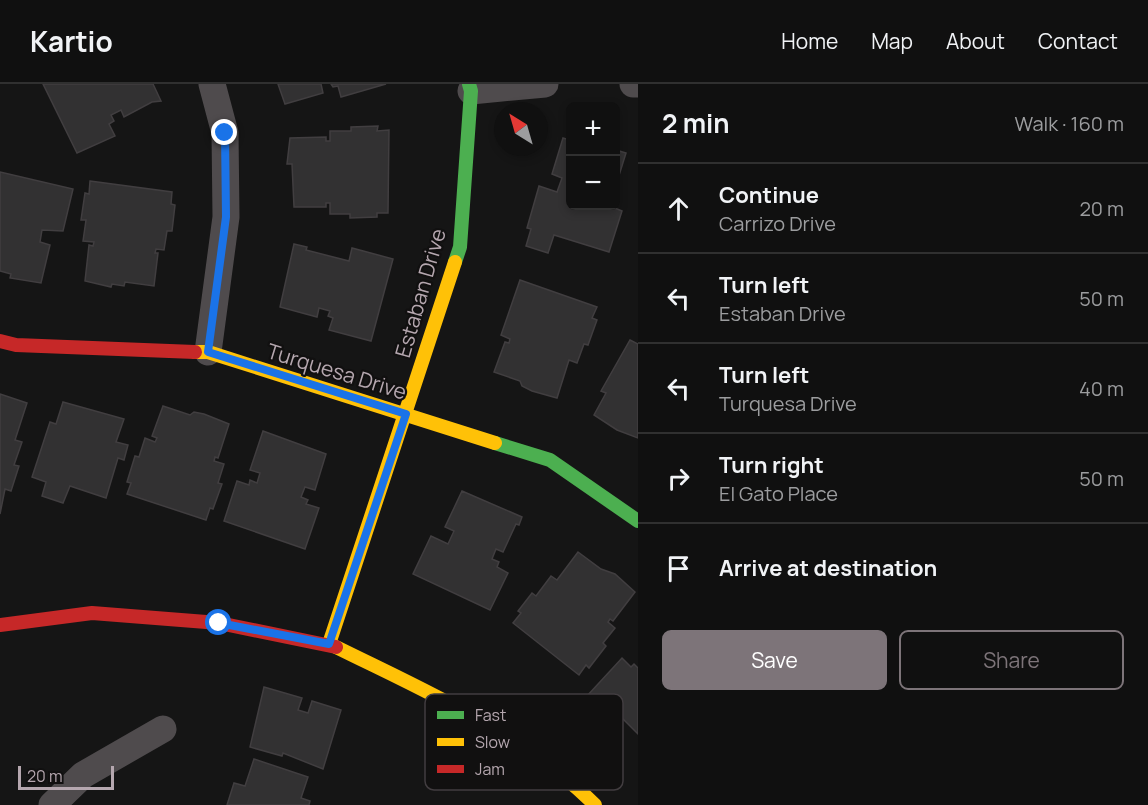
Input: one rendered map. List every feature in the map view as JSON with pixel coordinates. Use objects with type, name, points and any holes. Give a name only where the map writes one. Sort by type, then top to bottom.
[{"type":"street","points":[[208,352],[226,217],[225,133],[212,84]]},
{"type":"street","points":[[470,88],[545,84]]},
{"type":"street","points":[[633,84],[638,84]]},
{"type":"street","name":"Estaban Drive","points":[[329,644],[460,247],[470,88]]},
{"type":"street","name":"Turquesa Drive","points":[[0,342],[16,345],[208,352],[550,460],[638,521]]},
{"type":"street","points":[[0,625],[92,613],[219,623],[329,644],[431,694]]},
{"type":"street","points":[[52,805],[83,775],[163,729]]},
{"type":"street","points":[[580,790],[595,805]]},
{"type":"building","points":[[43,84],[153,84],[161,101],[152,102],[124,117],[121,110],[111,115],[114,121],[109,124],[115,136],[77,153]]},
{"type":"building","points":[[278,84],[321,84],[323,93],[285,104]]},
{"type":"building","points":[[331,84],[386,84],[341,97],[338,86],[333,87]]},
{"type":"building","points":[[378,126],[377,131],[389,130],[388,213],[377,213],[377,217],[350,218],[350,214],[330,214],[330,203],[326,203],[326,207],[294,207],[292,164],[287,164],[290,138],[326,137],[326,141],[330,141],[330,131],[351,131],[351,127]]},
{"type":"building","points":[[563,138],[566,139],[566,210],[622,211],[609,252],[554,235],[548,253],[526,246],[531,229],[527,228],[539,186],[557,192],[562,178],[552,174]]},
{"type":"building","points":[[620,151],[626,153],[620,172]]},
{"type":"building","points":[[0,172],[73,189],[63,231],[42,230],[40,242],[50,245],[41,283],[10,278],[11,274],[0,271]]},
{"type":"building","points":[[90,181],[172,192],[171,204],[175,205],[172,231],[167,231],[164,250],[156,249],[155,253],[158,253],[154,286],[125,282],[124,286],[112,284],[111,287],[85,281],[89,245],[93,246],[94,242],[83,241],[86,220],[81,220],[85,193],[89,194]]},
{"type":"building","points":[[294,244],[307,247],[306,250],[349,261],[352,248],[393,259],[371,341],[329,330],[333,318],[328,316],[330,311],[319,308],[317,317],[280,307]]},
{"type":"building","points":[[520,280],[597,307],[592,318],[597,320],[588,345],[584,344],[577,363],[569,360],[557,398],[532,391],[522,386],[520,381],[494,372],[505,342],[509,343],[510,339],[501,335]]},
{"type":"building","points":[[630,340],[638,344],[638,438],[617,430],[594,415],[606,393],[601,391]]},
{"type":"building","points":[[0,394],[27,403],[15,440],[22,442],[14,465],[19,466],[11,491],[5,489],[0,514]]},
{"type":"building","points":[[63,402],[124,419],[116,442],[128,445],[124,460],[118,458],[106,498],[70,486],[63,503],[42,496],[46,482],[32,477],[50,422],[56,424]]},
{"type":"building","points":[[163,406],[190,415],[194,412],[204,414],[229,424],[218,458],[215,457],[214,461],[224,464],[218,483],[222,484],[213,509],[210,508],[206,520],[127,494],[131,483],[127,482],[135,456],[139,457],[145,438],[155,442],[157,438],[152,436]]},
{"type":"building","points":[[263,431],[326,454],[315,490],[305,487],[301,497],[308,500],[306,504],[319,508],[305,549],[224,521],[237,481],[249,485],[250,480],[257,483],[260,473],[250,470]]},
{"type":"building","points":[[462,491],[522,517],[519,525],[516,524],[503,552],[496,549],[492,559],[499,562],[497,567],[508,573],[490,610],[413,574],[431,536],[448,544],[454,531],[445,527]]},
{"type":"building","points":[[578,552],[601,569],[615,574],[635,592],[613,621],[610,619],[608,622],[615,628],[603,643],[606,646],[589,668],[586,665],[579,675],[513,623],[521,613],[518,611],[532,593],[536,596],[551,576],[557,580]]},
{"type":"building","points":[[622,658],[631,667],[634,664],[638,668],[638,734],[623,719],[623,694],[589,694]]},
{"type":"building","points":[[264,687],[302,698],[298,710],[308,713],[312,701],[341,710],[323,769],[283,753],[282,756],[250,747]]},
{"type":"building","points":[[254,759],[308,777],[301,798],[310,801],[309,805],[227,805],[234,783],[245,786]]},
{"type":"traffic: fast","points":[[455,262],[460,247],[471,91],[469,84]]},
{"type":"traffic: fast","points":[[495,443],[550,460],[638,521]]},
{"type":"traffic: slow","points":[[329,644],[455,262]]},
{"type":"traffic: slow","points":[[195,352],[208,352],[495,443]]},
{"type":"traffic: slow","points":[[336,647],[431,694]]},
{"type":"traffic: slow","points":[[579,790],[595,805]]},
{"type":"traffic: jam","points":[[0,341],[16,345],[195,352]]},
{"type":"traffic: jam","points":[[0,625],[92,613],[219,623],[336,647]]},
{"type":"route","points":[[219,623],[329,644],[406,414],[208,352],[226,217],[225,133]]}]
